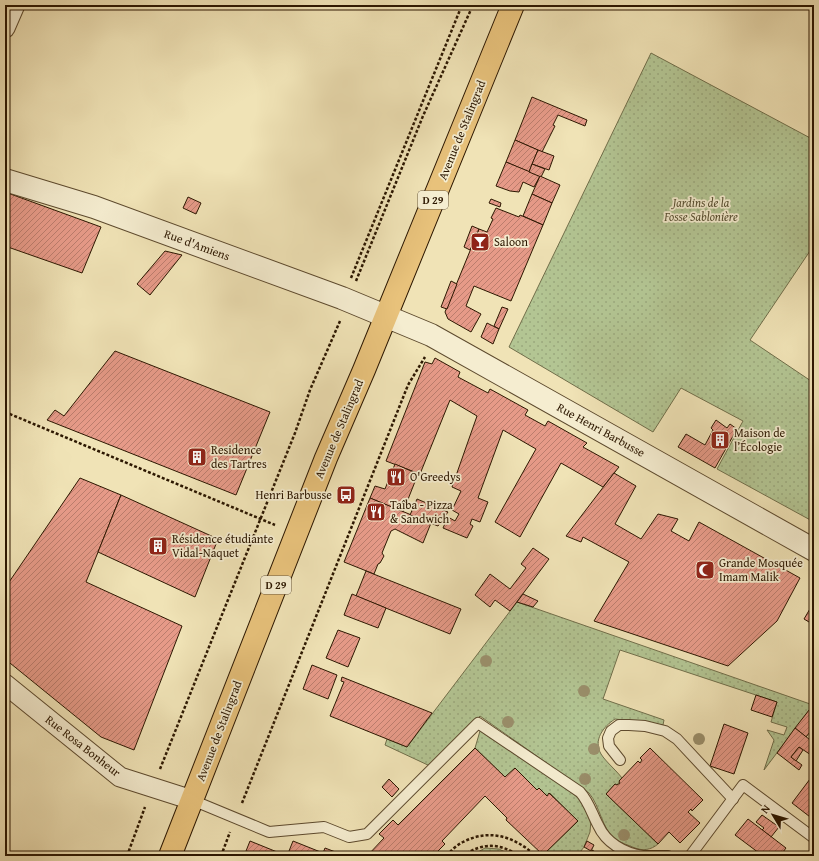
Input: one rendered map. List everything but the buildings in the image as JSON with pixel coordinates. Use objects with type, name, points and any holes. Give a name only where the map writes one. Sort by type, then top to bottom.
[{"type":"main road","name":"Avenue de Stalingrad","points":[[170,856],[326,458],[386,316],[513,5]]},
{"type":"street","points":[[5,28],[14,5]]},
{"type":"street","name":"Rue d'Amiens","points":[[5,180],[94,207],[386,316]]},
{"type":"street","name":"Rue Henri Barbusse","points":[[386,316],[436,338],[814,550]]},
{"type":"street","name":"Rue Rosa Bonheur","points":[[5,684],[120,777],[192,800]]},
{"type":"lane","points":[[192,800],[269,832],[324,827],[349,838],[367,834],[478,723],[580,792],[590,806],[598,826],[606,838],[620,849],[643,856]]},
{"type":"lane","points":[[620,760],[609,746],[608,738],[611,731],[619,725],[629,724],[665,730],[677,739],[733,799]]},
{"type":"lane","points":[[690,856],[743,786],[814,838]]},
{"type":"lane","points":[[646,856],[668,856]]},
{"type":"path","points":[[127,856],[153,787],[295,433],[310,390],[331,345],[345,300],[462,5]]},
{"type":"path","points":[[345,300],[423,116],[473,5]]},
{"type":"path","points":[[221,856],[408,385],[436,338]]},
{"type":"path","points":[[5,412],[296,534]]},
{"type":"path","points":[[447,856],[456,846],[471,838],[492,834],[504,836],[517,842],[536,856]]},
{"type":"path","points":[[462,856],[483,846],[493,845],[509,849],[520,856]]},
{"type":"green space","name":"Jardins de la Fosse Sablonière","points":[[651,53],[814,140],[814,245],[750,340],[814,383],[814,522],[717,469],[743,421],[681,388],[653,432],[509,347]]},
{"type":"green space","points":[[517,602],[813,705],[764,770],[774,740],[767,730],[784,735],[787,727],[771,722],[777,702],[620,650],[603,699],[664,720],[663,725],[615,719],[600,734],[598,744],[601,754],[622,778],[617,785],[615,784],[606,794],[658,844],[653,848],[647,849],[635,848],[615,839],[607,829],[593,798],[589,793],[480,716],[430,766],[385,745],[387,739],[407,747]]},
{"type":"green space","points":[[480,731],[557,782],[581,800],[591,820],[590,832],[584,847],[577,856],[543,855],[578,821],[550,793],[547,796],[537,790],[515,768],[505,777],[475,748]]},
{"type":"green space","points":[[485,848],[499,849],[513,856],[471,856]]},
{"type":"place","name":"Saloon","points":[[480,242]]},
{"type":"place","name":"Maison de l’Écologie","points":[[720,440]]},
{"type":"place","name":"Residence des Tartres","points":[[197,457]]},
{"type":"place","name":"O'Greedys","points":[[396,477]]},
{"type":"place","name":"Henri Barbusse","points":[[346,495]]},
{"type":"place","name":"Taîba - Pizza & Sandwich","points":[[376,512]]},
{"type":"place","name":"Résidence étudiante Vidal-Naquet","points":[[158,546]]},
{"type":"place","name":"Grande Mosquée Imam Malik","points":[[705,570]]}]
